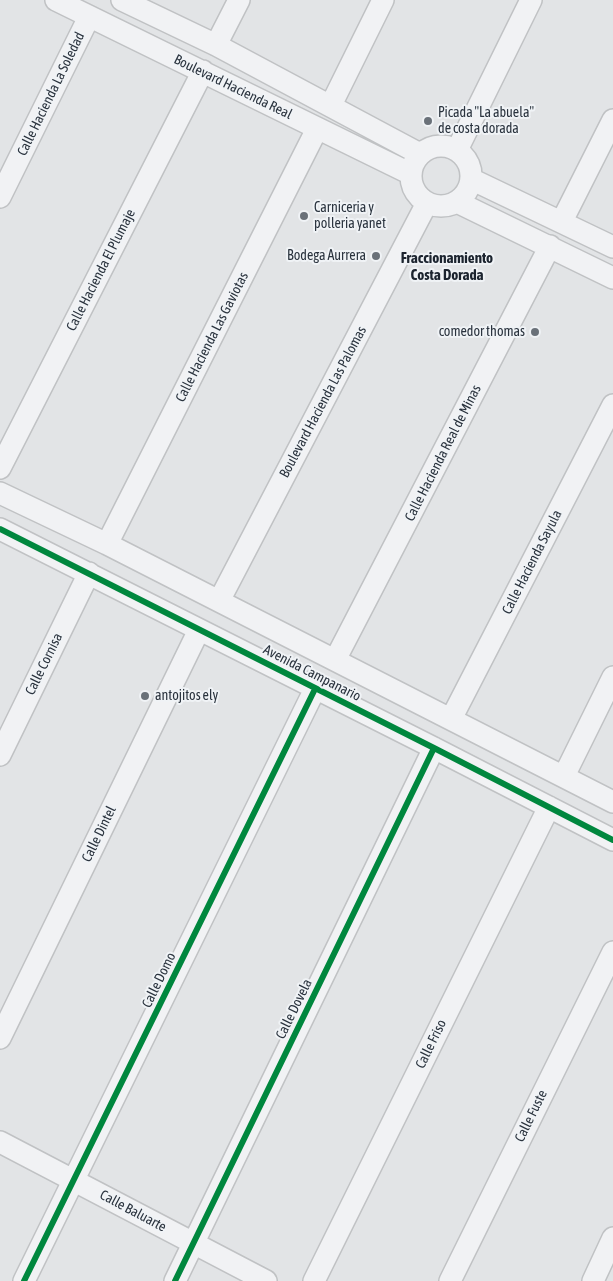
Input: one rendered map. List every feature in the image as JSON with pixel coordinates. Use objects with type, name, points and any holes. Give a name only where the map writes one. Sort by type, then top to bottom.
[{"type":"street","name":"Boulevard Hacienda Real","points":[[56,0],[410,174]]},
{"type":"street","name":"Boulevard Hacienda Real","points":[[122,0],[216,45],[420,154]]},
{"type":"street","points":[[216,45],[239,0]]},
{"type":"street","points":[[331,106],[383,0]]},
{"type":"street","points":[[457,150],[532,0]]},
{"type":"street","name":"Calle Hacienda La Soledad","points":[[0,197],[90,17]]},
{"type":"street","name":"Calle Hacienda El Plumaje","points":[[0,468],[203,71]]},
{"type":"street","points":[[562,220],[613,120]]},
{"type":"street","name":"Calle Hacienda Las Gaviotas","points":[[107,544],[317,129]]},
{"type":"street","points":[[444,146],[457,150],[468,162],[471,179],[467,192],[457,202],[442,206],[427,203],[418,196],[412,186],[410,174],[413,163],[420,154],[432,147],[444,146]]},
{"type":"street","points":[[471,179],[562,220],[613,247]]},
{"type":"street","points":[[457,202],[613,278]]},
{"type":"street","name":"Boulevard Hacienda Las Palomas","points":[[219,601],[427,203]]},
{"type":"street","name":"Calle Hacienda Real de Minas","points":[[335,660],[550,246]]},
{"type":"street","name":"Calle Hacienda Sayula","points":[[451,719],[613,405]]},
{"type":"street","name":"Avenida Campanario","points":[[0,493],[107,544],[613,802]]},
{"type":"street","name":"Avenida Campanario","points":[[0,529],[613,840]]},
{"type":"street","name":"Calle Cornisa","points":[[0,755],[89,574]]},
{"type":"street","name":"Calle Dintel","points":[[0,1038],[199,630]]},
{"type":"street","points":[[564,776],[613,677]]},
{"type":"street","name":"Calle Domo","points":[[24,1281],[315,689]]},
{"type":"street","name":"Calle Dovela","points":[[175,1281],[434,748]]},
{"type":"street","name":"Calle Friso","points":[[314,1281],[549,807]]},
{"type":"street","name":"Calle Fuste","points":[[450,1281],[613,952]]},
{"type":"street","name":"Calle Baluarte","points":[[0,1142],[266,1281]]},
{"type":"street","points":[[593,1281],[613,1238]]},
{"type":"cycle path","points":[[0,529],[613,840]]},
{"type":"cycle path","points":[[24,1281],[315,689]]},
{"type":"cycle path","points":[[175,1281],[434,748]]},
{"type":"place","name":"Picada \"La abuela\" de costa dorada","points":[[428,121]]},
{"type":"place","name":"Carniceria y polleria yanet","points":[[304,216]]},
{"type":"place","name":"Bodega Aurrera","points":[[376,256]]},
{"type":"place","name":"comedor thomas","points":[[535,332]]},
{"type":"place","name":"antojitos ely","points":[[145,696]]},
{"type":"district","name":"Fraccionamiento Costa Dorada","points":[[447,266]]}]
